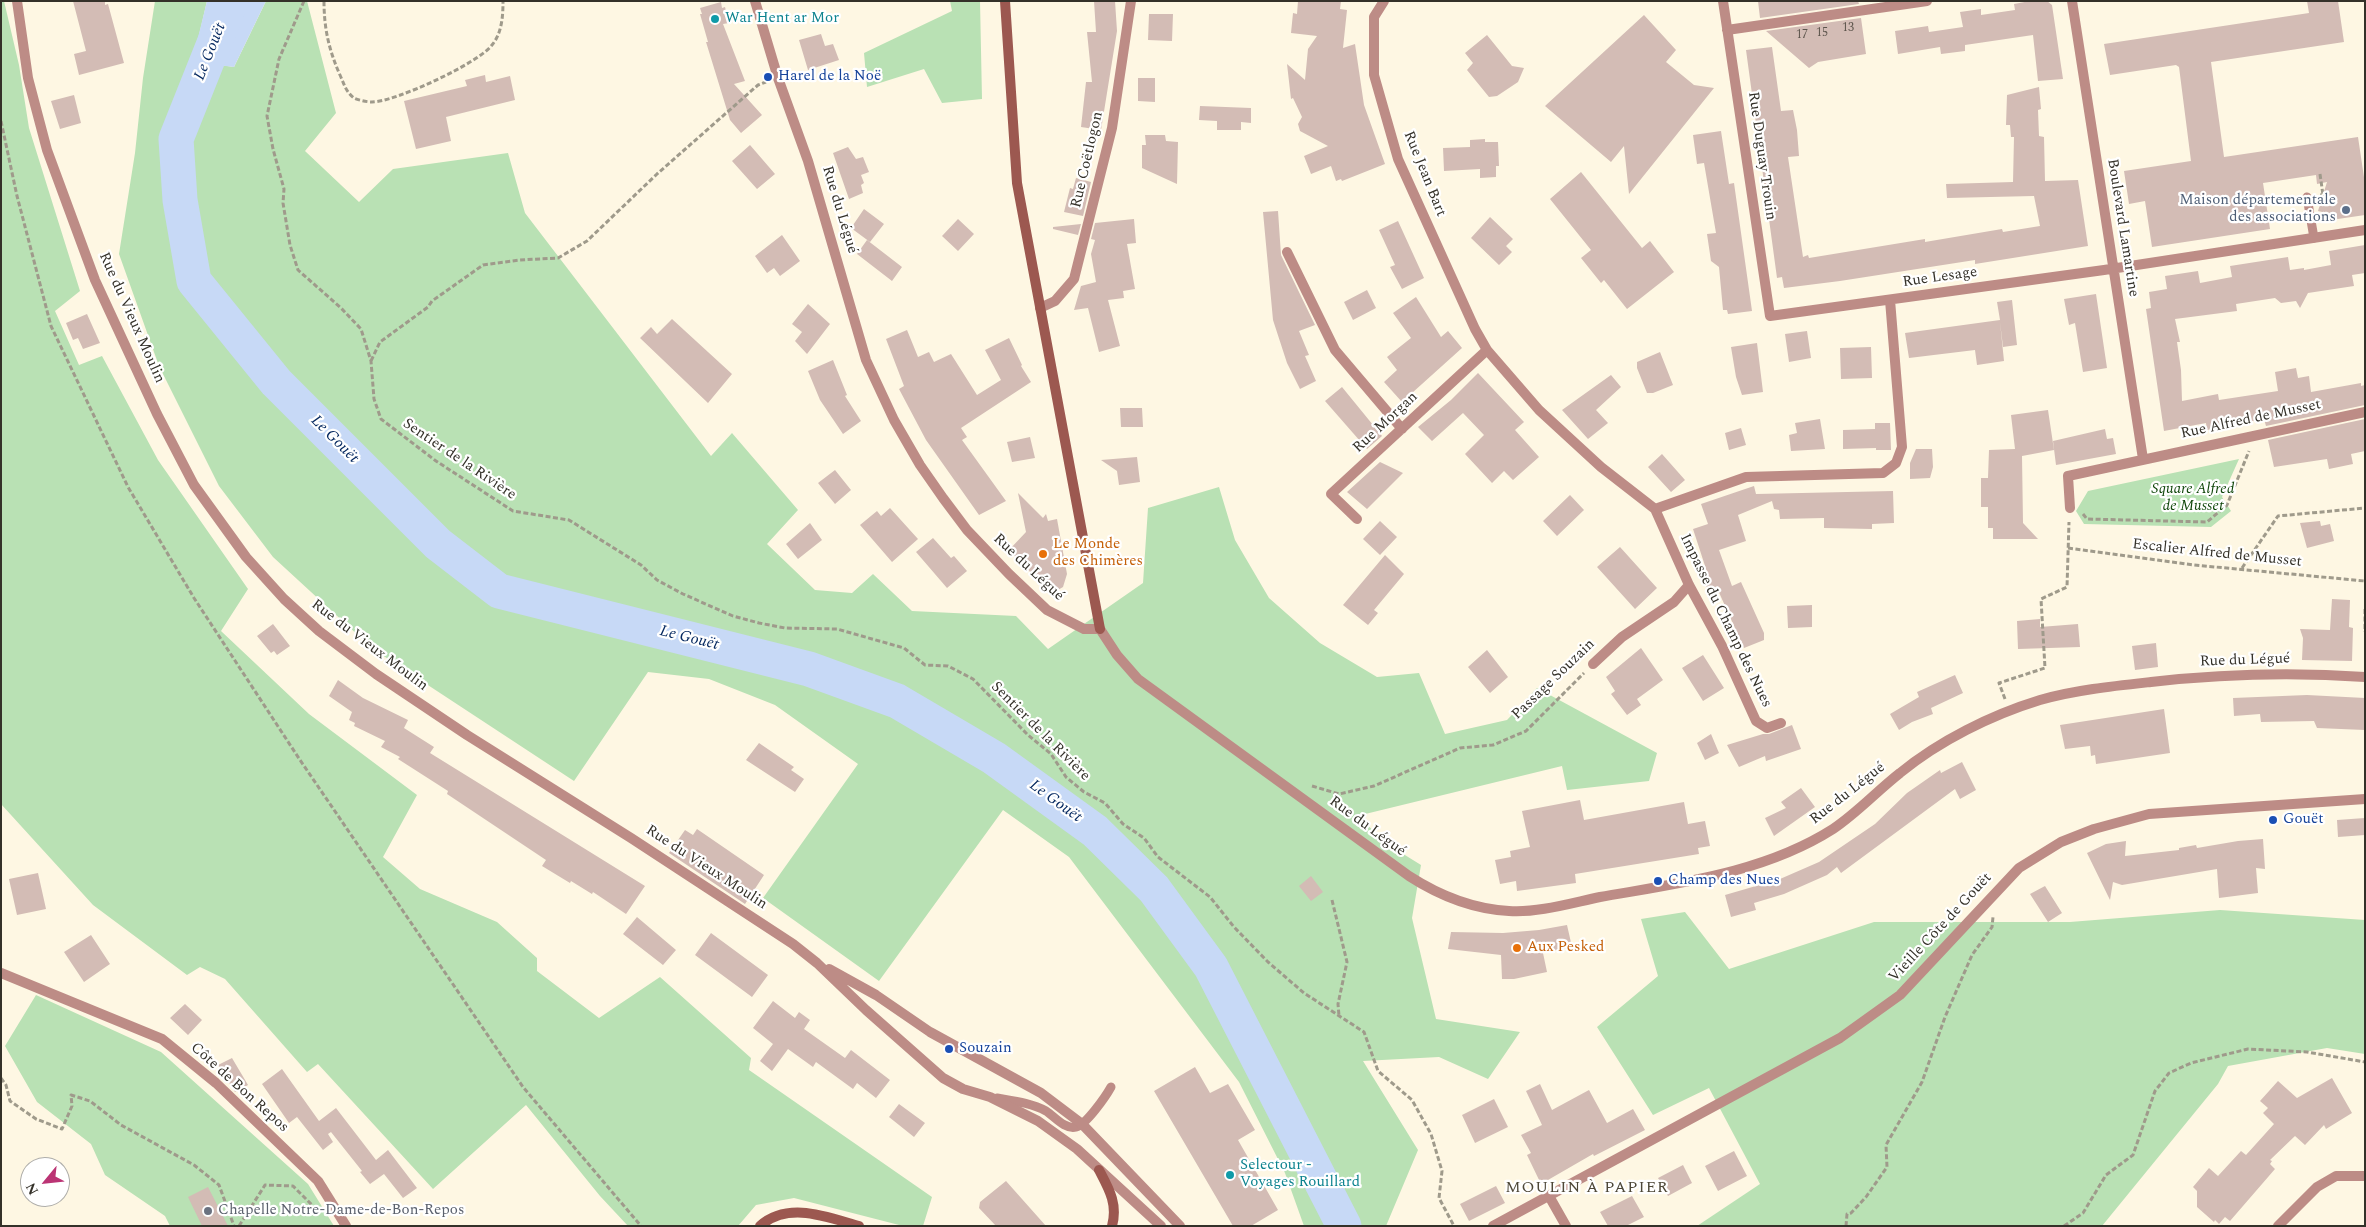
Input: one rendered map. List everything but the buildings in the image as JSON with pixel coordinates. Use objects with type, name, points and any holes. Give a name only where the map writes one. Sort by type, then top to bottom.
[{"type":"main road","points":[[1005,1],[1017,183],[1100,630]]},
{"type":"main road","points":[[1099,1170],[1114,1200],[1115,1216],[1112,1226]]},
{"type":"main road","points":[[760,1226],[770,1218],[786,1212],[807,1213],[859,1226]]},
{"type":"street","name":"Rue du Vieux Moulin","points":[[17,1],[28,78],[47,150],[95,280],[157,414],[194,485],[246,557],[284,599],[319,631],[376,674],[467,735],[746,912],[817,963],[876,995],[930,1032],[1041,1093],[1082,1124],[1180,1226]]},
{"type":"street","name":"Rue du Légué","points":[[754,1],[778,78],[808,161],[866,360],[881,395],[910,449],[930,482],[967,530],[1047,610],[1084,629],[1100,630],[1117,655],[1138,679],[1409,876],[1427,888],[1463,904],[1511,911],[1715,876],[1780,856],[1835,828],[1902,771],[1927,754],[1956,737],[2010,711],[2040,700],[2071,693],[2225,675],[2288,674],[2365,677]]},
{"type":"street","name":"Rue Coëtlogon","points":[[1040,308],[1055,301],[1074,279],[1112,128],[1131,1]]},
{"type":"street","name":"Rue Jean Bart","points":[[1384,1],[1374,17],[1374,75],[1398,159],[1487,350],[1539,410],[1601,467],[1655,509]]},
{"type":"street","name":"Rue Duguay Trouin","points":[[1723,1],[1770,316]]},
{"type":"street","points":[[1728,30],[1927,1]]},
{"type":"street","name":"Boulevard Lamartine","points":[[2072,1],[2143,459]]},
{"type":"street","name":"Rue Lesage","points":[[1770,316],[2114,269],[2365,230]]},
{"type":"street","points":[[1287,252],[1335,350],[1402,429]]},
{"type":"street","points":[[1655,509],[1746,477],[1882,473],[1896,463],[1902,447],[1890,300]]},
{"type":"street","name":"Rue Morgan","points":[[1357,519],[1332,494],[1487,350]]},
{"type":"street","name":"Rue Alfred de Musset","points":[[2069,495],[2068,476],[2365,412]]},
{"type":"street","points":[[2069,495],[2070,508]]},
{"type":"street","name":"Impasse du Champ des Nues","points":[[1655,509],[1689,585],[1722,646],[1756,721],[1767,728],[1781,723]]},
{"type":"street","name":"Passage Souzain","points":[[1593,664],[1622,637],[1674,602],[1689,585]]},
{"type":"street","name":"Vieille Côte de Gouët","points":[[1494,1226],[1840,1038],[1900,994],[1925,970],[1988,898],[2018,868],[2061,842],[2149,814],[2365,799]]},
{"type":"street","name":"Rue du Vieux Moulin","points":[[817,963],[866,1010],[943,1078],[963,1089],[990,1097],[1038,1121],[1077,1149],[1161,1226]]},
{"type":"street","name":"Côte de Bon Repos","points":[[1,972],[162,1039],[216,1083],[318,1181],[346,1226]]},
{"type":"street","points":[[2278,1226],[2317,1187],[2336,1176],[2365,1176]]},
{"type":"street","points":[[1549,1196],[1566,1226]]},
{"type":"lane","points":[[2308,197],[2314,238]]},
{"type":"lane","points":[[1082,1124],[1105,1099],[1111,1087]]},
{"type":"lane","name":"Rue du Vieux Moulin","points":[[990,1097],[1035,1106],[1068,1127],[1076,1128],[1082,1124]]},
{"type":"path","name":"Sentier de la Rivière","points":[[304,1],[279,60],[267,116],[273,149],[284,189],[282,203],[290,245],[298,270],[341,308],[361,329],[371,361],[374,399],[381,419],[436,461],[513,511],[569,520],[641,565],[657,580],[683,594],[733,616],[785,628],[837,630],[904,648],[925,665],[948,666],[973,679],[1028,735],[1051,754],[1066,777],[1084,792],[1105,803],[1123,824],[1144,838],[1158,857],[1210,897],[1234,927],[1268,962],[1304,993],[1364,1032],[1378,1071],[1412,1100],[1431,1134],[1442,1171],[1439,1198],[1454,1226]]},
{"type":"path","points":[[324,1],[324,25],[329,49],[347,92],[356,99],[373,102],[394,97],[470,64],[484,54],[498,35],[503,18],[503,1]]},
{"type":"path","points":[[371,361],[380,342],[428,307],[432,301],[483,265],[520,260],[558,258],[587,241],[664,168],[758,85],[778,78]]},
{"type":"path","points":[[1,121],[51,326],[128,486],[194,598],[300,760],[518,1079],[641,1226]]},
{"type":"path","points":[[2069,495],[2087,519],[2208,522],[2227,505],[2256,434]]},
{"type":"path","points":[[2010,711],[1999,683],[2045,668],[2041,599],[2067,587],[2070,508]]},
{"type":"path","points":[[2241,569],[2278,516],[2365,508]]},
{"type":"path","name":"Escalier Alfred de Musset","points":[[2068,548],[2241,569],[2365,581]]},
{"type":"path","points":[[2365,609],[2365,632]]},
{"type":"path","name":"Passage Souzain","points":[[1310,786],[1339,794],[1374,786],[1460,748],[1492,745],[1526,731],[1593,664]]},
{"type":"path","points":[[1846,1226],[1847,1214],[1851,1213],[1866,1197],[1887,1167],[1886,1145],[1922,1082],[1945,1017],[1972,955],[1992,927],[1994,908],[1988,898]]},
{"type":"path","points":[[1332,900],[1347,962],[1338,1004],[1340,1016]]},
{"type":"path","points":[[2064,1226],[2083,1213],[2106,1175],[2133,1155],[2156,1091],[2169,1073],[2198,1061],[2248,1049],[2307,1052],[2365,1062]]},
{"type":"path","points":[[1,1078],[6,1085],[10,1100],[36,1119],[62,1129],[72,1106],[71,1095],[90,1101],[121,1125],[194,1165],[219,1185],[234,1226]]},
{"type":"path","points":[[239,1226],[265,1185],[293,1186],[319,1211]]},
{"type":"green space","points":[[1,1],[4,1],[19,65],[29,128],[80,291],[55,311],[79,365],[102,356],[158,460],[248,589],[221,631],[309,714],[417,795],[383,857],[420,889],[497,922],[537,958],[537,971],[599,1018],[660,977],[751,1058],[749,1070],[932,1197],[923,1226],[903,1226],[794,1198],[756,1205],[738,1226],[628,1226],[600,1196],[526,1105],[433,1189],[318,1064],[307,1072],[225,979],[200,967],[187,975],[93,905],[1,804]]},
{"type":"green space","points":[[155,1],[207,1],[193,61],[234,67],[266,1],[307,1],[336,113],[305,151],[359,202],[393,169],[508,153],[525,213],[711,456],[732,433],[798,510],[767,544],[815,590],[852,593],[873,574],[912,611],[1016,616],[1048,649],[1143,583],[1148,508],[1219,487],[1235,540],[1269,598],[1320,643],[1377,677],[1419,673],[1445,734],[1507,720],[1537,688],[1657,753],[1649,781],[1567,790],[1562,766],[1357,816],[1392,847],[1421,865],[1412,918],[1436,1019],[1520,1032],[1488,1079],[1439,1057],[1363,1061],[1418,1150],[1386,1226],[1304,1226],[1285,1173],[1239,1082],[1069,857],[1003,810],[879,981],[763,898],[858,764],[775,705],[709,679],[648,672],[574,781],[373,649],[273,557],[219,486],[159,366],[119,254],[135,153],[143,78]]},
{"type":"green space","points":[[950,1],[980,1],[982,99],[942,103],[924,69],[867,87],[864,53],[952,11]]},
{"type":"green space","name":"Square Alfred de Musset","points":[[2239,459],[2222,497],[2231,511],[2211,527],[2084,524],[2076,511],[2088,491]]},
{"type":"green space","points":[[2220,910],[2365,920],[2365,1054],[2327,1048],[2228,1066],[2218,1084],[2102,1226],[1697,1226],[1760,1184],[1709,1088],[1653,1115],[1597,1027],[1658,976],[1641,919],[1685,912],[1729,969],[1874,922],[2070,922]]},
{"type":"green space","points":[[36,995],[161,1052],[308,1184],[334,1226],[170,1226],[165,1216],[105,1175],[91,1144],[37,1102],[5,1046]]},
{"type":"water","points":[[207,1],[266,1],[234,67],[192,62]]},
{"type":"waterway","name":"Le Gouët","points":[[231,1],[176,139],[180,200],[194,281],[276,382],[438,544],[499,591],[809,669],[897,701],[994,758],[1095,831],[1154,889],[1211,967],[1344,1226]]},
{"type":"place","name":"War Hent ar Mor","points":[[715,19]]},
{"type":"place","name":"Harel de la Noë","points":[[768,77]]},
{"type":"place","name":"Maison départementale des associations","points":[[2346,210]]},
{"type":"place","name":"Le Monde des Chimères","points":[[1043,554]]},
{"type":"place","name":"Gouët","points":[[2273,820]]},
{"type":"place","name":"Champ des Nues","points":[[1658,881]]},
{"type":"place","name":"Aux Pesked","points":[[1517,948]]},
{"type":"place","name":"Souzain","points":[[949,1049]]},
{"type":"place","name":"Selectour - Voyages Rouillard","points":[[1230,1175]]},
{"type":"place","name":"Chapelle Notre-Dame-de-Bon-Repos","points":[[208,1211]]},
{"type":"district","name":"MOULIN À PAPIER","points":[[1587,1189]]}]
